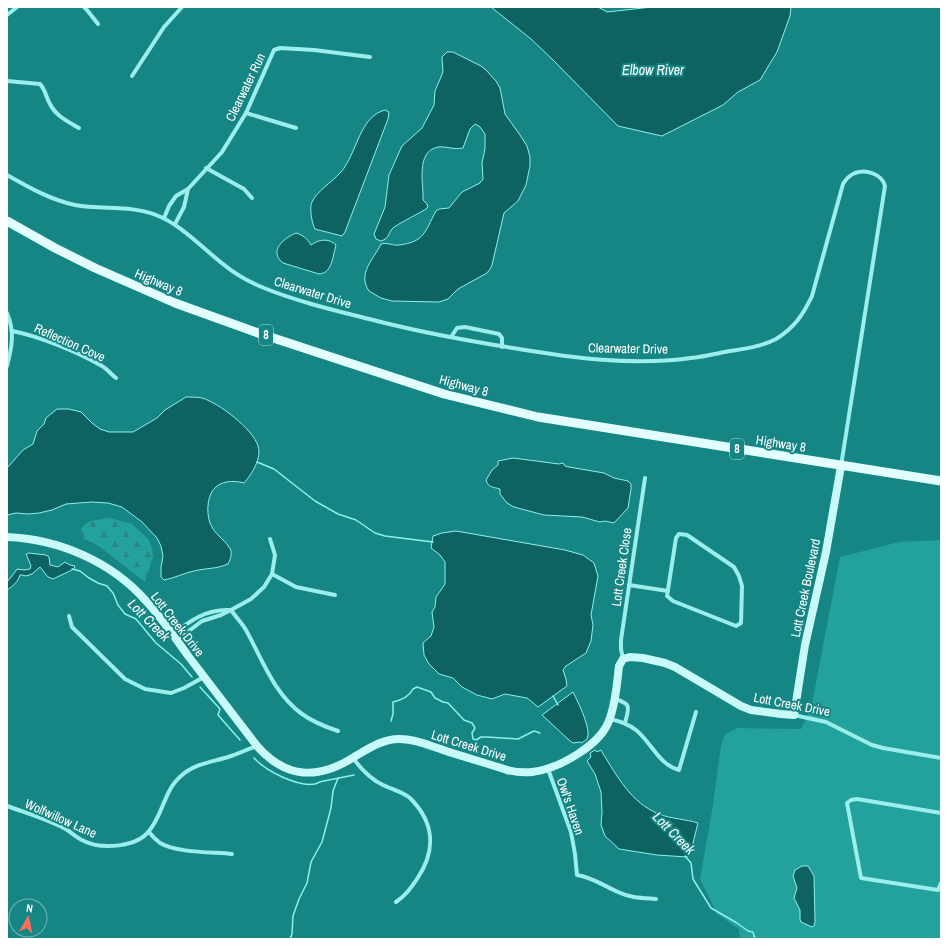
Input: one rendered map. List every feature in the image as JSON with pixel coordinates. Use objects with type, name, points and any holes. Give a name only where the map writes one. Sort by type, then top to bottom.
[{"type":"main road","name":"Highway 8","points":[[7,221],[55,248],[95,268],[175,302],[258,333],[444,394],[538,417],[941,481]]},
{"type":"street","points":[[7,15],[17,7]]},
{"type":"street","points":[[84,7],[98,24]]},
{"type":"street","points":[[132,76],[164,27],[182,7]]},
{"type":"street","name":"Clearwater Run","points":[[164,218],[173,199],[188,189],[222,152],[246,113],[274,50],[280,48],[314,50],[370,57]]},
{"type":"street","points":[[7,81],[40,84],[50,105],[57,114],[79,128]]},
{"type":"street","points":[[246,113],[296,128]]},
{"type":"street","points":[[206,168],[244,189],[252,198]]},
{"type":"street","name":"Clearwater Drive","points":[[7,175],[55,199],[73,204],[91,207],[134,209],[164,218],[175,224],[243,278],[281,295],[326,308],[424,333],[502,347],[562,356],[606,360],[649,360],[690,358],[742,349],[759,345],[784,334],[795,324],[804,312],[812,296],[843,184],[847,178],[856,173],[872,173],[881,178],[884,186],[841,466]]},
{"type":"street","name":"Clearwater Run","points":[[175,224],[184,206],[188,189]]},
{"type":"street","points":[[7,313],[12,331],[11,348],[7,366]]},
{"type":"street","points":[[451,337],[457,328],[465,327],[497,333],[501,336],[502,347]]},
{"type":"street","name":"Reflection Cove","points":[[12,331],[29,334],[85,358],[103,367],[116,378]]},
{"type":"street","name":"Lott Creek Boulevard","points":[[794,715],[806,645],[826,552],[841,466]]},
{"type":"street","name":"Lott Creek Close","points":[[623,659],[620,646],[645,478]]},
{"type":"street","points":[[679,534],[687,535],[734,567],[742,586],[741,624],[736,626],[673,601],[668,596],[668,591],[676,538],[679,534]]},
{"type":"street","name":"Lott Creek Drive","points":[[7,537],[42,542],[74,551],[100,563],[124,579],[147,602],[257,746],[266,756],[285,769],[302,772],[320,772],[353,758],[376,744],[398,739],[414,741],[507,770],[532,772],[548,768],[575,755],[589,746],[600,736],[610,719],[620,666],[623,659],[630,657],[665,663],[675,667],[741,706],[751,710],[794,715],[826,722],[872,745],[941,758]]},
{"type":"street","points":[[174,638],[202,621],[221,615],[251,599],[264,588],[272,574],[275,555],[270,539]]},
{"type":"street","points":[[272,574],[296,587],[335,595]]},
{"type":"street","points":[[629,585],[668,591]]},
{"type":"street","points":[[174,638],[192,620],[200,615],[220,610],[231,610]]},
{"type":"street","points":[[231,610],[245,628],[274,683],[287,701],[302,714],[323,726],[338,731]]},
{"type":"street","points":[[69,616],[72,628],[125,679],[145,689],[171,693],[204,677]]},
{"type":"street","points":[[614,698],[628,704],[629,708],[625,723]]},
{"type":"street","points":[[610,719],[625,723],[636,730],[663,761],[672,769],[679,770],[696,712]]},
{"type":"street","points":[[232,854],[171,847],[160,843],[149,832],[170,789],[180,776],[194,766],[231,756],[257,746]]},
{"type":"street","points":[[353,758],[361,770],[374,780],[409,797],[420,809],[429,828],[430,851],[426,863],[406,894],[396,902]]},
{"type":"street","name":"Owl's Haven","points":[[548,768],[571,832],[577,875],[587,876],[619,893],[635,898],[656,899]]},
{"type":"street","points":[[941,813],[857,799],[851,800],[847,803],[862,878],[938,890],[941,883]]},
{"type":"street","name":"Wolfwillow Lane","points":[[7,806],[64,828],[85,842],[99,846],[112,847],[124,845],[149,832]]},
{"type":"green space","points":[[110,518],[132,524],[148,539],[152,548],[153,556],[145,582],[100,547],[83,538],[81,530],[83,526],[93,521]]},
{"type":"green space","points":[[941,540],[941,939],[740,939],[739,929],[717,914],[700,879],[712,811],[721,746],[725,734],[737,728],[801,729],[811,709],[840,557],[899,542]]},
{"type":"water","name":"Elbow River","points":[[491,7],[598,7],[607,12],[652,7],[791,7],[790,16],[777,52],[760,80],[738,92],[723,105],[662,136],[618,126],[531,39]]},
{"type":"water","points":[[447,52],[453,52],[481,66],[496,81],[500,88],[505,114],[527,146],[530,157],[530,166],[526,185],[518,201],[504,213],[492,265],[487,273],[458,289],[448,299],[439,302],[392,301],[381,298],[369,291],[366,284],[365,278],[368,266],[381,244],[386,243],[399,245],[419,238],[426,230],[436,211],[439,209],[449,208],[462,192],[480,183],[483,179],[482,163],[485,149],[485,134],[480,127],[475,124],[470,129],[463,148],[456,149],[438,147],[431,150],[426,155],[423,162],[422,178],[423,200],[428,207],[394,227],[386,239],[381,241],[376,239],[374,234],[385,207],[389,175],[402,146],[422,128],[434,105],[435,91],[443,72],[442,57]]},
{"type":"water","points":[[385,110],[389,112],[388,119],[345,232],[342,236],[315,229],[311,211],[311,204],[314,198],[344,168],[362,132],[371,118],[377,113]]},
{"type":"water","points":[[296,233],[305,237],[311,245],[317,241],[327,240],[336,245],[327,271],[319,274],[283,263],[277,254],[279,245]]},
{"type":"water","points":[[186,397],[202,398],[226,411],[250,432],[258,446],[259,456],[253,471],[244,483],[230,482],[220,484],[214,489],[209,498],[208,514],[210,523],[214,531],[227,544],[231,551],[231,557],[228,564],[220,567],[190,572],[164,580],[161,577],[163,556],[161,546],[157,538],[142,522],[122,507],[108,503],[92,502],[66,504],[52,510],[39,513],[16,513],[7,515],[7,468],[23,450],[33,444],[37,431],[44,424],[46,418],[57,409],[69,409],[81,412],[100,429],[109,432],[133,432],[157,418],[165,410]]},
{"type":"water","points":[[513,458],[559,464],[563,463],[565,466],[604,473],[614,478],[628,481],[631,484],[631,489],[628,508],[614,523],[605,521],[600,522],[582,517],[544,515],[514,507],[507,503],[503,498],[500,494],[500,489],[490,486],[486,480],[492,470],[498,465],[498,461]]},
{"type":"water","points":[[456,531],[565,550],[583,555],[594,563],[598,576],[591,615],[593,625],[591,641],[586,653],[566,666],[563,670],[567,686],[538,707],[527,698],[505,694],[492,699],[477,695],[462,687],[453,678],[439,674],[429,664],[424,655],[423,643],[431,636],[434,627],[432,612],[435,607],[436,597],[445,584],[445,562],[440,555],[431,548],[433,536]]},
{"type":"water","points":[[26,554],[46,555],[49,557],[50,565],[58,567],[65,562],[75,566],[74,569],[53,579],[48,577],[40,567],[32,574],[26,576],[20,575],[15,584],[7,590],[7,582],[17,569],[30,569],[31,566]]},
{"type":"water","points":[[573,692],[588,729],[587,739],[582,743],[573,743],[542,715]]},
{"type":"water","points":[[595,750],[597,752],[601,750],[626,788],[640,803],[664,816],[698,823],[692,847],[687,857],[657,855],[619,849],[605,836],[601,825],[601,792],[595,774],[587,761],[591,757],[590,753]]},
{"type":"water","points":[[802,866],[808,866],[814,876],[815,922],[814,926],[812,927],[801,922],[800,910],[794,898],[797,888],[793,876],[795,870]]},
{"type":"waterway","points":[[257,462],[274,469],[315,501],[338,514],[356,520],[375,533],[385,536],[433,542]]},
{"type":"waterway","name":"Lott Creek","points":[[72,569],[80,571],[89,578],[107,586],[113,593],[118,605],[125,614],[136,619],[156,643],[181,664],[192,677]]},
{"type":"waterway","name":"Lott Creek","points":[[200,687],[220,709],[218,715],[240,740]]},
{"type":"waterway","name":"Lott Creek","points":[[391,721],[393,714],[393,702],[405,698],[413,689],[417,687],[431,692],[435,698],[448,703],[464,720],[472,723],[475,728],[472,733],[473,739],[476,740],[481,737],[518,739],[534,731],[540,733]]},
{"type":"waterway","points":[[553,696],[558,705]]},
{"type":"waterway","points":[[254,758],[274,773],[291,781],[300,783],[315,784],[322,781],[354,775]]},
{"type":"waterway","points":[[290,939],[292,934],[293,916],[307,883],[311,862],[322,842],[331,808],[333,791],[338,778]]},
{"type":"waterway","name":"Lott Creek","points":[[685,856],[691,863],[693,879],[711,908],[748,931],[753,932],[755,939]]}]
